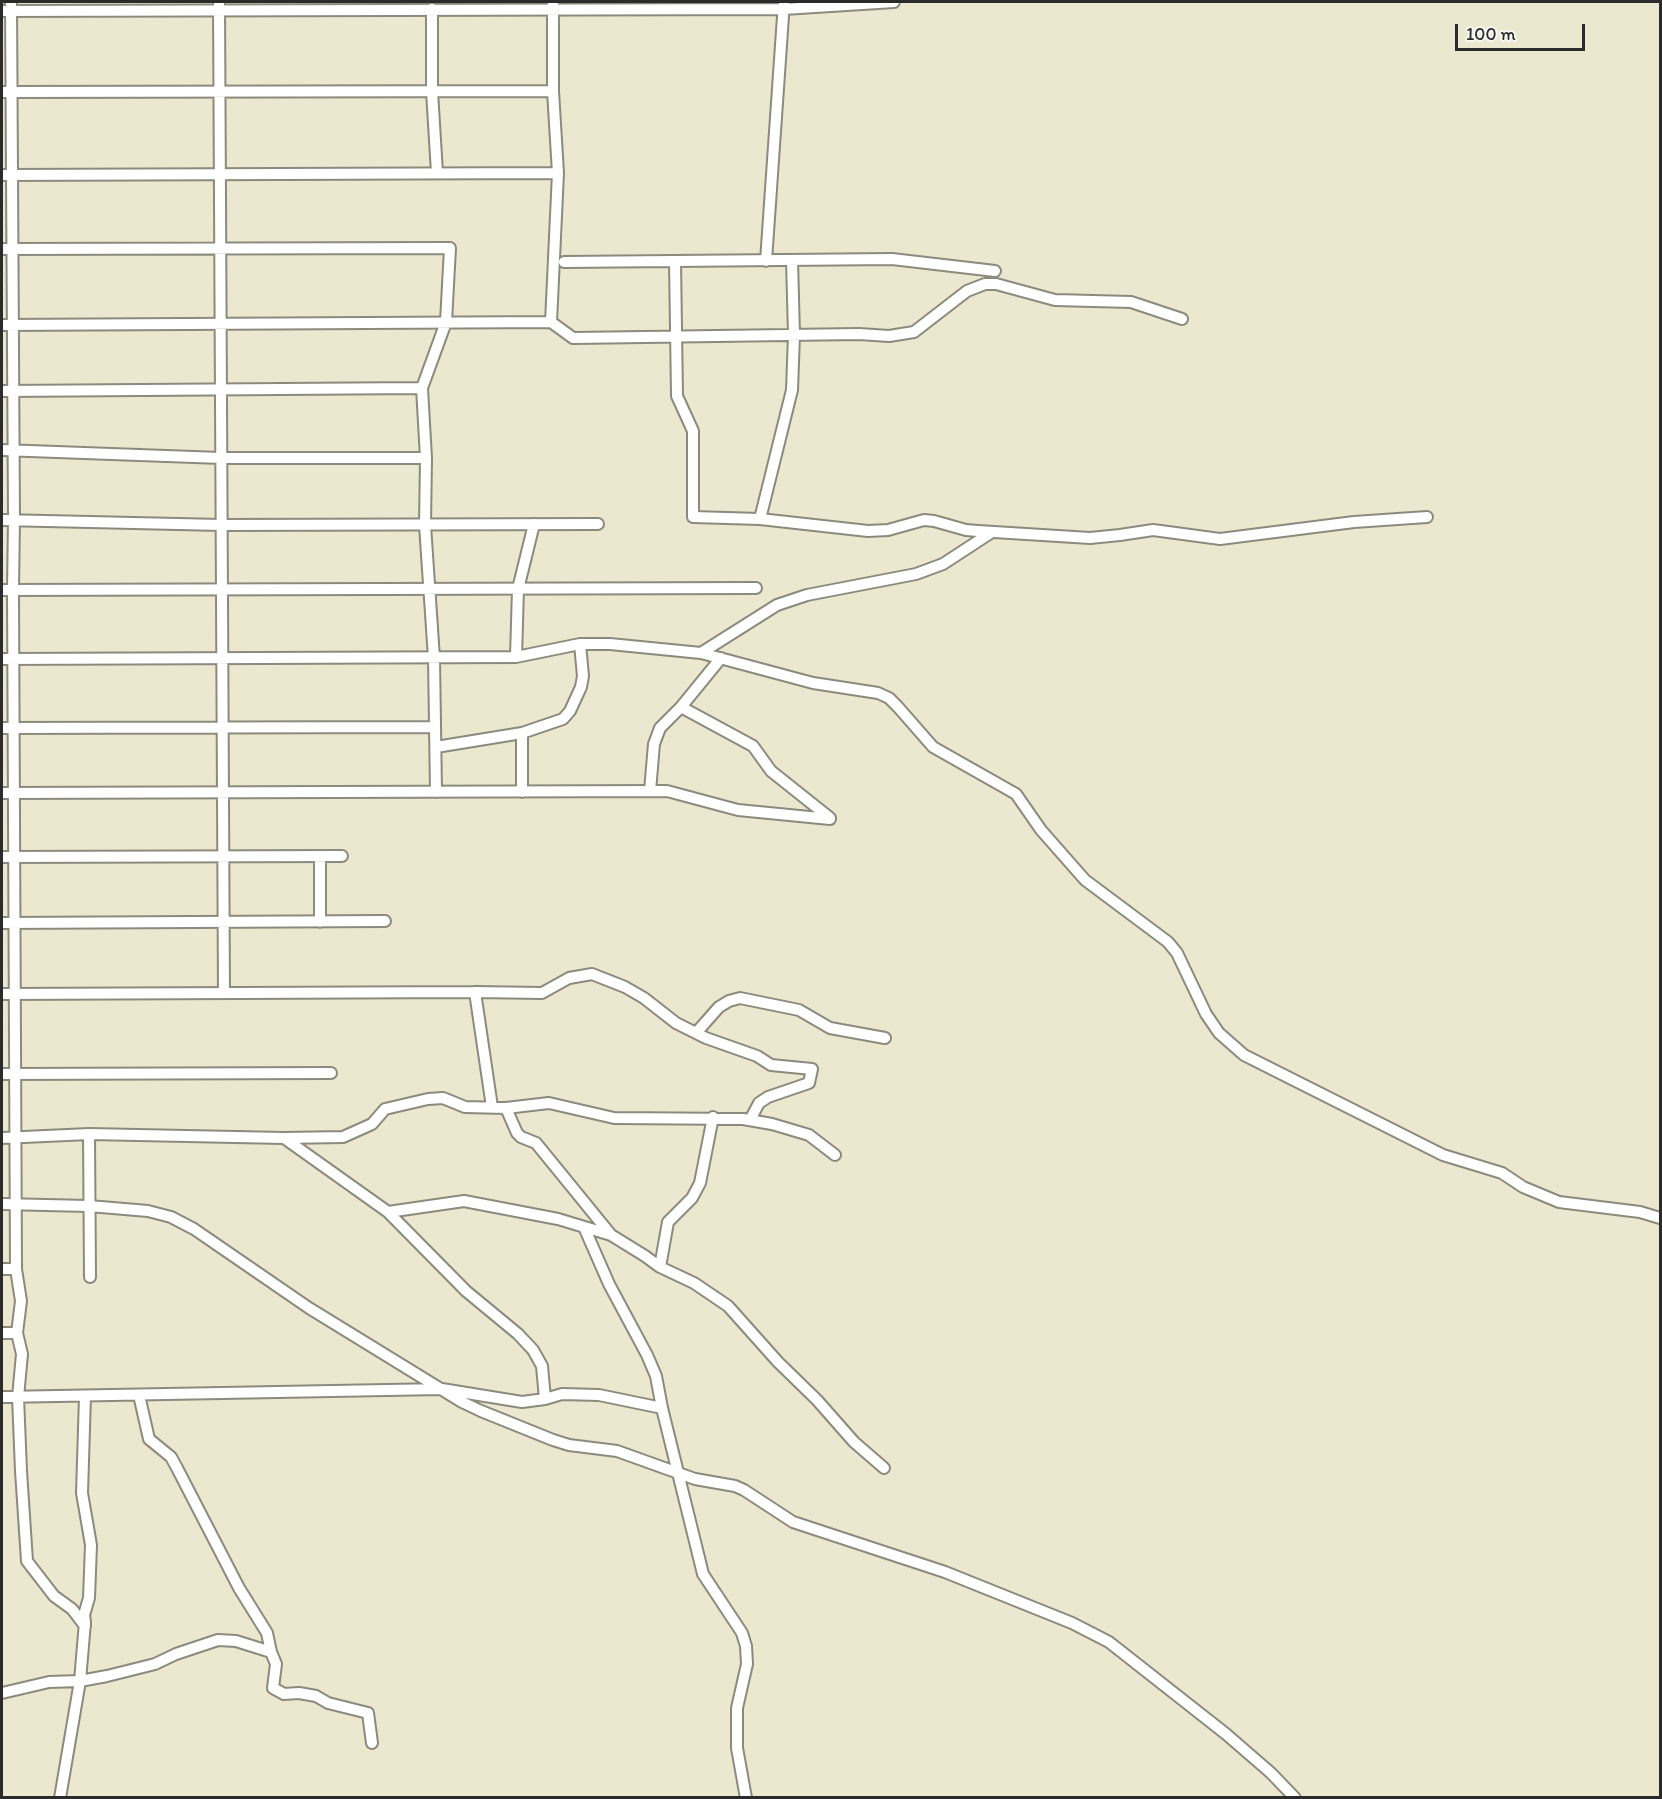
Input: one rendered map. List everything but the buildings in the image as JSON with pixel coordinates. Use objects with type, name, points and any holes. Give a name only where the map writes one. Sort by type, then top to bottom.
[{"type":"street","points":[[85,1626],[72,1610],[54,1596],[27,1561],[18,1397],[22,1354],[17,1333],[21,1301],[16,1269],[14,659],[7,590],[15,519],[14,450],[7,391],[8,8],[219,6],[432,9],[553,5],[784,5],[894,2]]},
{"type":"street","points":[[551,322],[558,173],[553,91],[553,5]]},
{"type":"street","points":[[766,261],[784,5]]},
{"type":"street","points":[[219,6],[224,993]]},
{"type":"street","points":[[432,9],[432,91],[437,173]]},
{"type":"street","points":[[6,92],[553,91]]},
{"type":"street","points":[[6,175],[558,173]]},
{"type":"street","points":[[7,249],[450,248],[446,322],[422,388],[426,458],[425,525],[434,658],[436,792]]},
{"type":"street","points":[[760,519],[792,390],[794,335],[792,260]]},
{"type":"street","points":[[564,262],[892,260],[995,272]]},
{"type":"street","points":[[675,261],[677,396],[693,431],[693,517],[760,519],[878,531],[924,520],[966,530],[992,532],[1090,537],[1120,536],[1154,530],[1220,539],[1354,522],[1428,517]]},
{"type":"street","points":[[7,325],[551,322],[573,338],[859,334],[889,336],[914,332],[968,291],[985,284],[996,284],[1055,300],[1131,302],[1182,319]]},
{"type":"street","points":[[7,391],[422,388]]},
{"type":"street","points":[[2,450],[221,458],[426,458]]},
{"type":"street","points":[[2,520],[222,525],[598,524]]},
{"type":"street","points":[[516,657],[518,589],[534,524]]},
{"type":"street","points":[[700,653],[777,605],[807,595],[916,574],[943,564],[992,532]]},
{"type":"street","points":[[7,590],[756,588]]},
{"type":"street","points":[[436,747],[522,733],[563,719],[570,711],[581,687],[583,676],[580,644]]},
{"type":"street","points":[[2,659],[516,657],[580,644],[610,644],[700,653],[813,683],[879,693],[894,702],[933,747],[1016,794],[1041,830],[1085,880],[1168,942],[1177,953],[1206,1014],[1219,1034],[1244,1055],[1443,1155],[1502,1173],[1528,1189],[1559,1202],[1640,1212],[1660,1218]]},
{"type":"street","points":[[650,791],[654,744],[660,728],[681,707],[721,658]]},
{"type":"street","points":[[2,793],[667,791],[738,810],[830,819],[771,771],[753,746],[681,707]]},
{"type":"street","points":[[2,728],[434,727]]},
{"type":"street","points":[[522,733],[522,792]]},
{"type":"street","points":[[320,856],[320,922]]},
{"type":"street","points":[[2,857],[342,856]]},
{"type":"street","points":[[2,923],[385,921]]},
{"type":"street","points":[[2,993],[542,993],[569,978],[592,974],[634,993],[676,1023],[696,1033],[757,1056],[771,1065],[812,1069],[809,1083],[768,1097],[759,1104],[750,1120]]},
{"type":"street","points":[[475,992],[492,1107]]},
{"type":"street","points":[[696,1033],[719,1007],[740,998],[800,1010],[830,1028],[885,1038]]},
{"type":"street","points":[[2,1074],[330,1073]]},
{"type":"street","points":[[2,1138],[89,1134],[343,1137],[372,1124],[385,1108],[443,1098],[465,1107],[506,1108],[549,1103],[614,1118],[750,1120],[809,1135],[835,1155]]},
{"type":"street","points":[[506,1108],[517,1133],[536,1143],[611,1235]]},
{"type":"street","points":[[660,1267],[668,1222],[692,1198],[700,1183],[713,1118]]},
{"type":"street","points":[[89,1134],[90,1277]]},
{"type":"street","points":[[284,1138],[388,1212],[466,1291],[518,1334],[533,1350],[542,1366],[545,1399]]},
{"type":"street","points":[[388,1212],[464,1201],[558,1219],[611,1235],[660,1267],[694,1283],[728,1306],[854,1442],[884,1468]]},
{"type":"street","points":[[2,1204],[148,1210],[171,1217],[309,1308],[481,1411],[552,1440],[569,1445],[617,1451],[695,1479],[735,1486],[793,1522],[945,1572],[1093,1633],[1108,1642],[1226,1734],[1294,1797]]},
{"type":"street","points":[[584,1227],[609,1284],[656,1376],[703,1574],[742,1633],[746,1646],[747,1664],[737,1708],[737,1738],[746,1797]]},
{"type":"street","points":[[2,1269],[16,1269]]},
{"type":"street","points":[[2,1333],[17,1333]]},
{"type":"street","points":[[2,1397],[442,1389],[509,1401],[545,1399],[562,1394],[600,1395],[662,1408]]},
{"type":"street","points":[[139,1395],[149,1439],[171,1457],[239,1588],[267,1633],[276,1664],[273,1688],[284,1694],[299,1693],[316,1696],[328,1703],[368,1713],[372,1743]]},
{"type":"street","points":[[60,1797],[80,1681],[84,1615],[89,1598],[91,1545],[82,1493],[85,1396]]},
{"type":"street","points":[[2,1693],[49,1682],[80,1681],[107,1676],[146,1666],[176,1653],[218,1640],[236,1641],[271,1652]]}]
